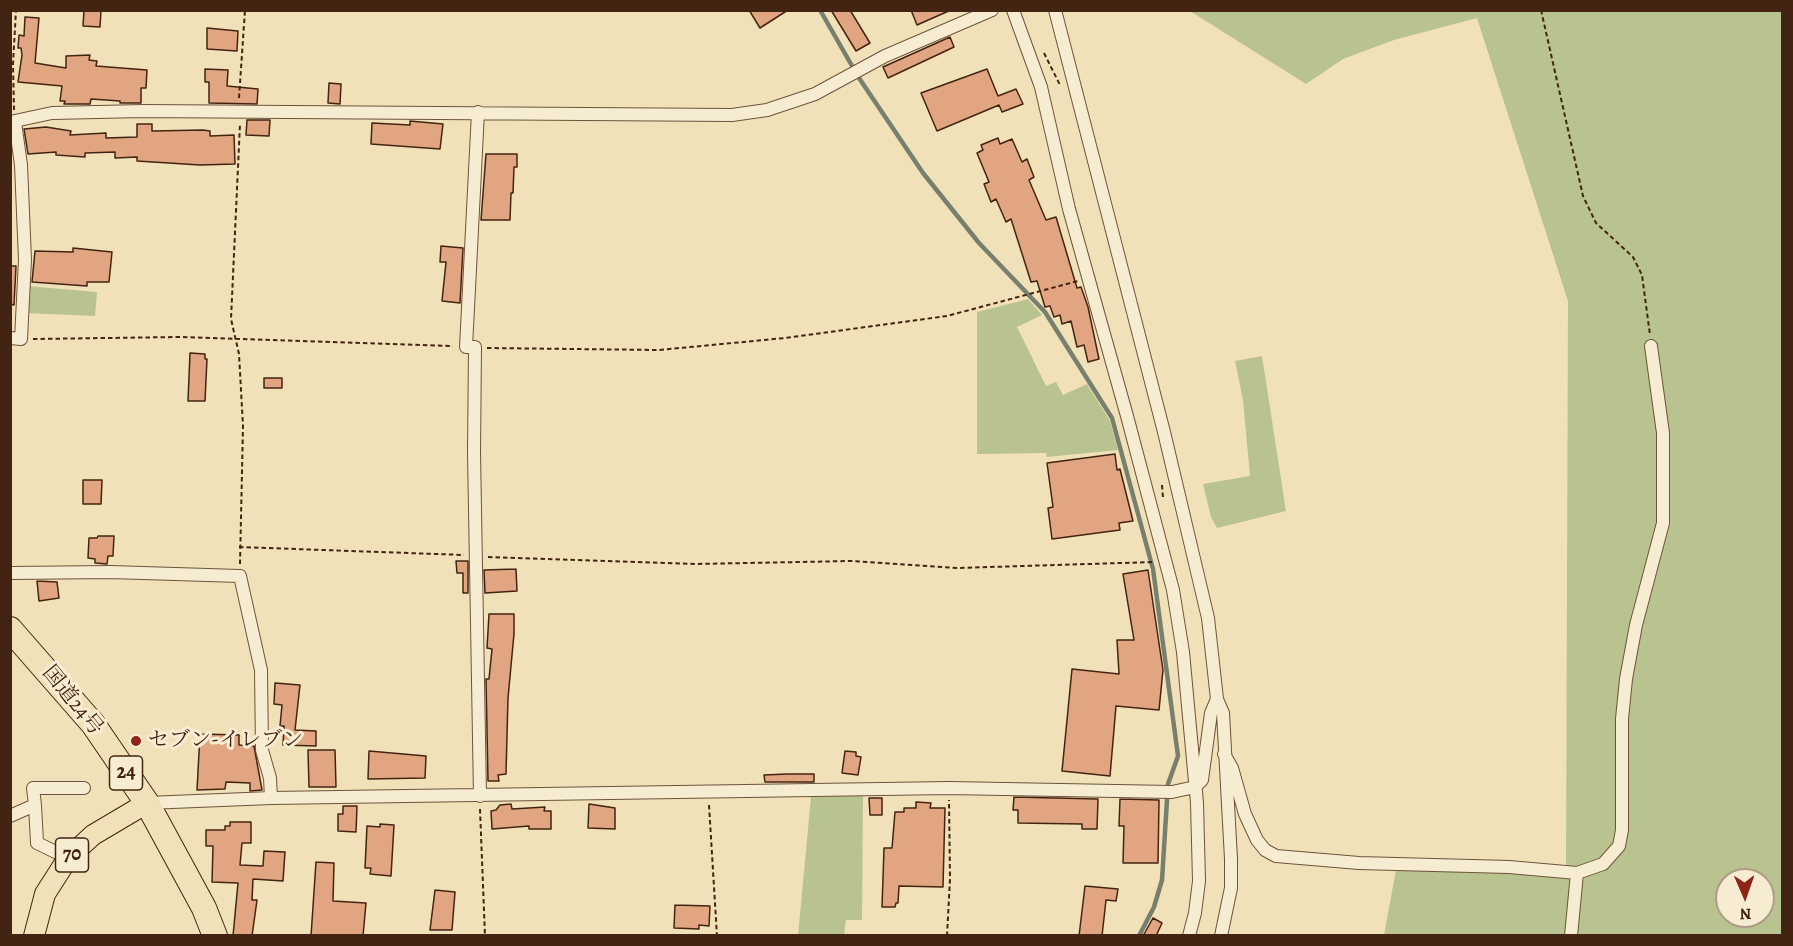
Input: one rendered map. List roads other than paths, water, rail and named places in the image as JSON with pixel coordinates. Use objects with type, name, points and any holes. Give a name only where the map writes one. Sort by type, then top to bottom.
[{"type":"highway","name":"国道24号","points":[[10,629],[93,724],[147,803],[204,908],[215,936]]},
{"type":"main road","name":"70","points":[[34,936],[45,894],[68,858],[93,835],[147,803]]},
{"type":"street","points":[[16,339],[25,260],[21,165],[13,122],[52,113],[143,111],[732,115],[767,110],[814,94],[885,56],[992,10]]},
{"type":"street","points":[[1013,10],[1041,87],[1069,209],[1090,278],[1173,590],[1183,652],[1195,787],[1199,881],[1196,913],[1189,936]]},
{"type":"street","points":[[1055,10],[1197,563],[1212,642],[1217,699],[1223,713],[1232,874],[1221,936]]},
{"type":"street","points":[[478,112],[470,347],[477,556],[480,796]]},
{"type":"street","points":[[1224,754],[1232,768],[1257,840],[1265,850],[1276,856],[1359,863],[1509,867],[1577,873],[1603,864],[1619,846],[1622,830],[1622,719],[1626,679],[1636,626],[1663,524],[1663,433],[1651,346]]},
{"type":"street","points":[[10,573],[110,572],[240,576],[261,670],[262,750],[270,778],[272,798]]},
{"type":"street","points":[[147,803],[272,798],[948,788],[1167,792],[1195,787],[1202,780],[1211,713],[1217,699]]},
{"type":"street","points":[[68,858],[37,843],[33,788],[84,788]]},
{"type":"street","points":[[10,816],[35,805]]},
{"type":"street","points":[[1571,936],[1577,873]]},
{"type":"waterway","points":[[820,10],[859,78],[923,173],[979,243],[1045,312],[1112,418],[1153,569],[1178,756],[1168,784],[1162,880],[1154,907],[1139,936]]},
{"type":"place","name":"セブン-イレブン","points":[[136,741]]}]
